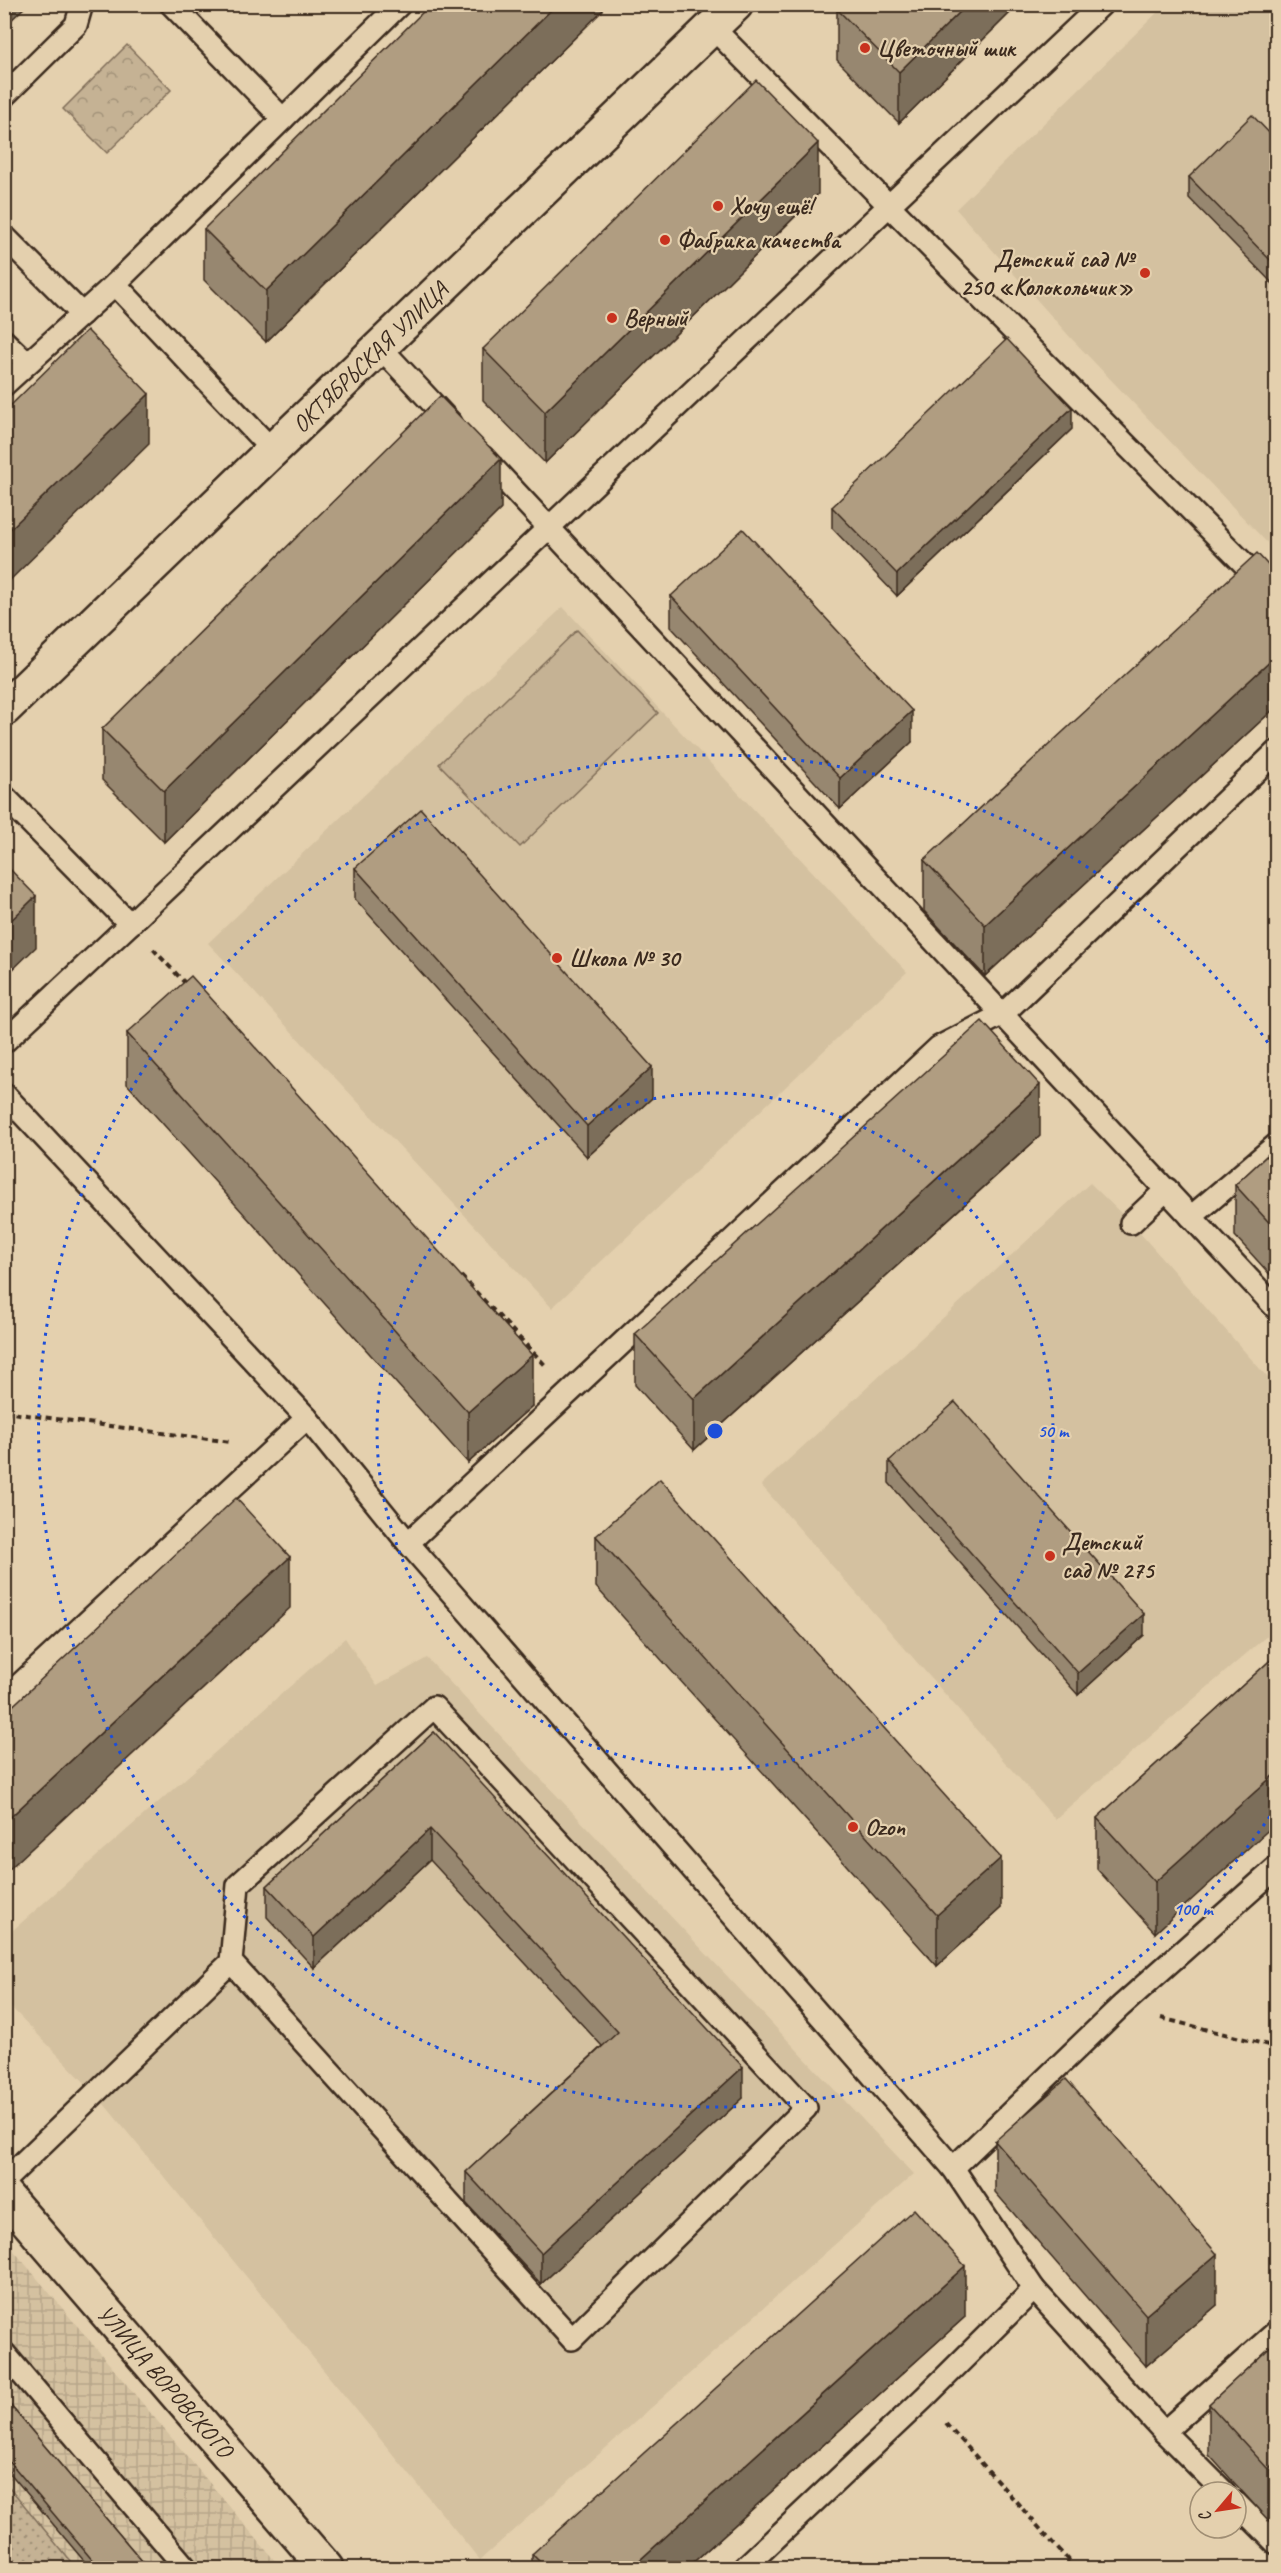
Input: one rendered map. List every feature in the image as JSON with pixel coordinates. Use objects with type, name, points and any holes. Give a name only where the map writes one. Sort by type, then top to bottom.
[{"type":"street","name":"ОКТЯБРЬСКАЯ УЛИЦА","points":[[4,709],[736,4]]},
{"type":"street","name":"УЛИЦА ВОРОВСКОГО","points":[[4,2194],[326,2568]]},
{"type":"lane","points":[[4,96],[76,25],[82,4]]},
{"type":"lane","points":[[171,4],[283,119]]},
{"type":"lane","points":[[4,385],[115,284],[400,4]]},
{"type":"lane","points":[[4,1042],[1102,4]]},
{"type":"lane","points":[[712,27],[1276,596]]},
{"type":"lane","points":[[4,236],[82,314]]},
{"type":"lane","points":[[115,284],[273,451]]},
{"type":"lane","points":[[4,341],[27,363]]},
{"type":"lane","points":[[381,347],[1276,1308]]},
{"type":"lane","points":[[408,1544],[939,1047],[1003,1014],[1276,752]]},
{"type":"lane","points":[[4,796],[129,924]]},
{"type":"lane","points":[[4,1094],[307,1418],[408,1544],[953,2168],[1034,2289],[1164,2432],[1212,2480]]},
{"type":"lane","points":[[1191,1217],[1276,1145]]},
{"type":"lane","points":[[1131,1223],[1167,1189]]},
{"type":"lane","points":[[4,1699],[307,1418]]},
{"type":"lane","points":[[4,2181],[231,1962],[237,1885],[434,1707],[806,2108],[572,2338],[231,1962]]},
{"type":"lane","points":[[953,2168],[1120,2007],[1276,1868]]},
{"type":"lane","points":[[744,2568],[924,2398],[1034,2289]]},
{"type":"lane","points":[[1164,2432],[1276,2332]]},
{"type":"lane","points":[[4,2353],[186,2568]]},
{"type":"lane","points":[[1248,2516],[1276,2543]]},
{"type":"path","points":[[129,924],[195,993]]},
{"type":"path","points":[[456,1270],[570,1392]]},
{"type":"path","points":[[4,1412],[274,1447]]},
{"type":"path","points":[[1120,2007],[1276,2047]]},
{"type":"path","points":[[924,2398],[1075,2568]]},
{"type":"shaded area","name":"Детский сад № 250 «Колокольчик»","points":[[1165,5],[1276,5],[1276,552],[1070,337],[956,209]]},
{"type":"shaded area","name":"Школа № 30","points":[[563,607],[907,972],[552,1308],[208,943]]},
{"type":"shaded area","name":"Детский сад № 275","points":[[1090,1183],[1131,1223],[1276,1387],[1276,1628],[1055,1819],[761,1485]]},
{"type":"shaded area","points":[[345,1638],[377,1686],[427,1658],[914,2174],[480,2560],[95,2093],[5,2001],[4,1938]]},
{"type":"shaded area","points":[[4,2239],[281,2568],[76,2568],[5,2482]]},
{"type":"green space","points":[[127,45],[171,90],[107,153],[63,109]]},
{"type":"green space","points":[[577,630],[658,713],[520,847],[439,764]]},
{"type":"green space","points":[[5,2482],[76,2568],[5,2568]]},
{"type":"building","points":[[431,4],[557,4],[266,291],[204,229]]},
{"type":"building","points":[[842,4],[968,4],[899,72],[837,9]]},
{"type":"building","points":[[756,80],[818,143],[545,412],[483,349]]},
{"type":"building","points":[[1252,115],[1276,140],[1276,266],[1189,177]]},
{"type":"building","points":[[87,330],[149,394],[4,535],[4,412]]},
{"type":"building","points":[[1007,339],[1072,408],[897,574],[832,507]]},
{"type":"building","points":[[440,396],[501,459],[164,791],[102,729]]},
{"type":"building","points":[[743,529],[912,711],[840,778],[671,596]]},
{"type":"building","points":[[1257,553],[1276,574],[1276,656],[985,925],[924,860]]},
{"type":"building","points":[[421,809],[652,1067],[587,1126],[355,868]]},
{"type":"building","points":[[4,863],[36,896],[4,927]]},
{"type":"building","points":[[191,976],[532,1355],[468,1412],[127,1033]]},
{"type":"building","points":[[982,1021],[1040,1085],[694,1399],[635,1334]]},
{"type":"building","points":[[1276,1147],[1276,1230],[1235,1185]]},
{"type":"building","points":[[955,1402],[1144,1614],[1078,1673],[889,1461]]},
{"type":"building","points":[[660,1479],[1001,1858],[937,1915],[596,1536]]},
{"type":"building","points":[[236,1498],[290,1557],[4,1823],[4,1714]]},
{"type":"building","points":[[1276,1655],[1276,1773],[1155,1882],[1097,1818]]},
{"type":"building","points":[[434,1732],[743,2067],[541,2253],[466,2172],[618,2032],[430,1829],[314,1937],[267,1886]]},
{"type":"building","points":[[1066,2079],[1217,2254],[1146,2315],[995,2141]]},
{"type":"building","points":[[914,2209],[965,2266],[631,2568],[546,2568],[532,2554]]},
{"type":"building","points":[[1276,2342],[1276,2461],[1268,2469],[1209,2404]]},
{"type":"building","points":[[4,2398],[148,2568],[99,2568],[4,2455]]},
{"type":"place","name":"Цветочный шик","points":[[865,48]]},
{"type":"place","name":"Хочу ещё!","points":[[718,206]]},
{"type":"place","name":"Фабрика качества","points":[[665,240]]},
{"type":"place","name":"Детский сад № 250 «Колокольчик»","points":[[1145,273]]},
{"type":"place","name":"Верный","points":[[612,318]]},
{"type":"place","name":"Школа № 30","points":[[557,958]]},
{"type":"place","name":"Детский сад № 275","points":[[1050,1556]]},
{"type":"place","name":"Ozon","points":[[853,1827]]}]
